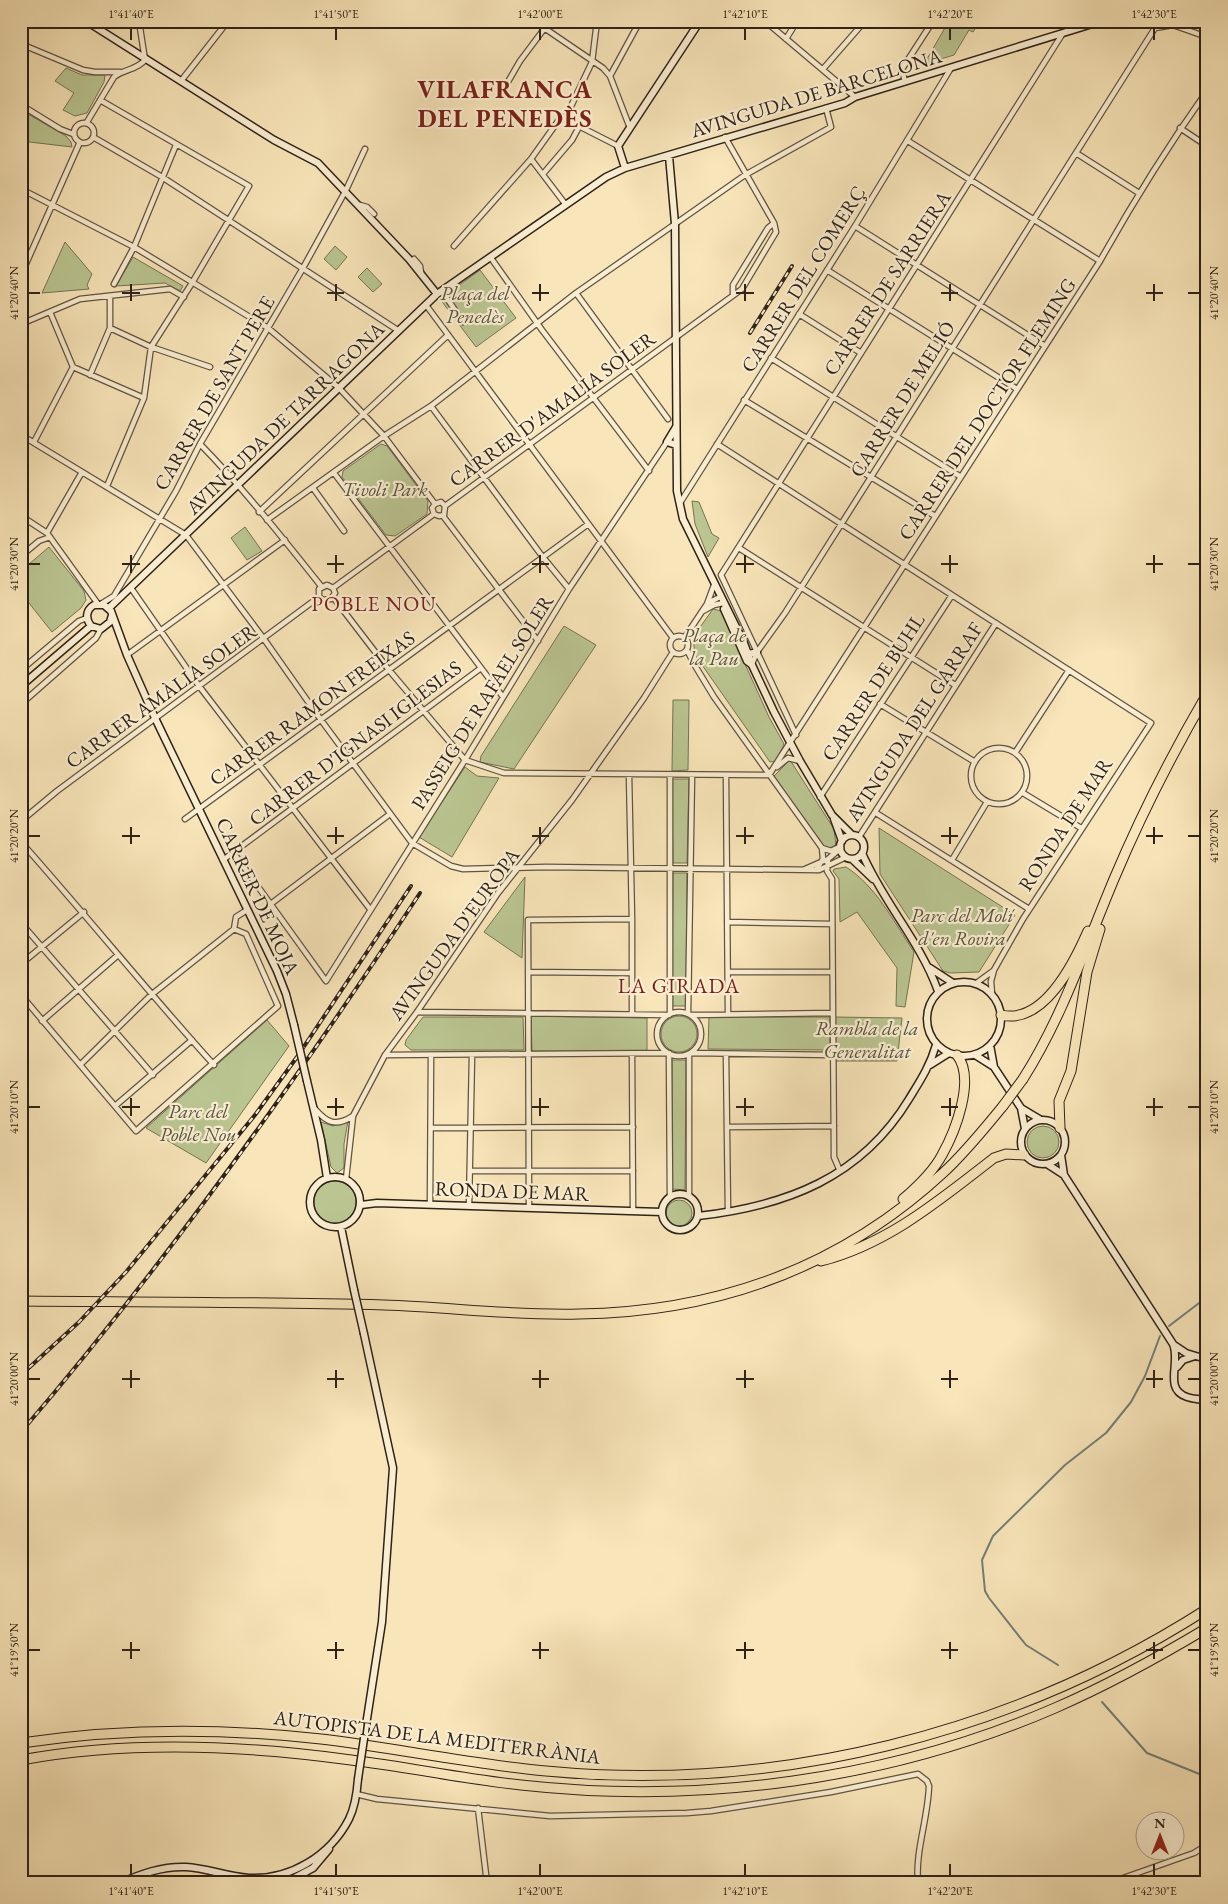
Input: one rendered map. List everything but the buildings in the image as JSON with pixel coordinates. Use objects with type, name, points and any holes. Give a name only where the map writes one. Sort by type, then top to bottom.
[{"type":"highway","points":[[21,1301],[386,1305],[575,1314],[615,1313],[650,1310],[722,1296],[760,1285],[809,1264],[871,1229],[919,1194],[973,1142],[1003,1106],[1040,1052],[1061,1011],[1107,895],[1154,788],[1207,694]]},
{"type":"highway","points":[[1001,1015],[1016,1017],[1042,1003],[1074,961],[1104,895],[1113,882]]},
{"type":"highway","points":[[1060,1128],[1059,1101],[1071,1071],[1087,972],[1106,912],[1107,895]]},
{"type":"highway","points":[[809,1264],[885,1215],[917,1187],[942,1156],[958,1117],[965,1081],[964,1066],[953,1054]]},
{"type":"highway","points":[[809,1264],[837,1257],[864,1246],[912,1219],[994,1158],[1006,1154],[1024,1155]]},
{"type":"highway","name":"AUTOPISTA DE LA MEDITERRÀNIA","points":[[21,1743],[76,1736],[179,1730],[323,1740],[514,1768],[576,1774],[666,1775],[756,1769],[816,1761],[874,1749],[990,1716],[1100,1669],[1207,1609]]},
{"type":"highway","name":"AUTOPISTA DE LA MEDITERRÀNIA","points":[[21,1760],[107,1750],[163,1747],[221,1748],[322,1756],[494,1782],[581,1790],[671,1792],[761,1785],[822,1776],[881,1764],[939,1749],[996,1731],[1053,1709],[1108,1683],[1207,1628]]},
{"type":"street","points":[[86,21],[274,140],[318,163],[346,190],[440,293],[463,322]]},
{"type":"street","points":[[21,44],[83,70],[120,72],[140,66],[145,60],[139,21]]},
{"type":"street","points":[[180,81],[228,21]]},
{"type":"street","points":[[534,21],[603,68],[610,76],[631,129]]},
{"type":"street","points":[[502,94],[520,61],[550,21]]},
{"type":"street","points":[[454,246],[531,159],[563,118],[592,62],[598,21]]},
{"type":"street","points":[[610,76],[640,21]]},
{"type":"street","points":[[618,146],[631,129],[700,21]]},
{"type":"street","points":[[765,21],[855,98]]},
{"type":"street","points":[[786,39],[797,21]]},
{"type":"street","points":[[823,69],[865,21]]},
{"type":"street","points":[[905,82],[902,69],[933,21]]},
{"type":"street","name":"AVINGUDA DE BARCELONA","points":[[566,205],[601,180],[625,168],[846,103],[855,98],[1102,21]]},
{"type":"street","points":[[1153,21],[1155,28],[1173,25],[1207,37]]},
{"type":"street","name":"CARRER DE MELIÓ","points":[[752,665],[757,652],[841,524],[1155,28]]},
{"type":"street","name":"CARRER DE SARRIERA","points":[[757,652],[721,575],[1063,33]]},
{"type":"street","name":"CARRER DEL COMERÇ","points":[[679,504],[855,226],[951,68]]},
{"type":"street","points":[[73,134],[76,125],[86,122],[114,77],[120,72]]},
{"type":"street","name":"CARRER DEL DOCTOR FLEMING","points":[[770,776],[1100,261],[1139,193],[1180,128],[1207,91]]},
{"type":"street","points":[[100,100],[249,186],[184,297],[151,347],[144,398],[106,486]]},
{"type":"street","points":[[21,105],[60,129],[73,134],[80,142],[89,142],[93,137],[92,127],[86,122]]},
{"type":"street","points":[[267,520],[384,436],[431,406],[576,293],[745,175],[831,127],[826,108]]},
{"type":"street","points":[[563,118],[618,146],[625,168]]},
{"type":"street","points":[[543,174],[572,140],[579,127]]},
{"type":"street","points":[[1180,128],[1207,146]]},
{"type":"street","points":[[93,137],[162,177],[399,331]]},
{"type":"street","points":[[726,137],[745,175],[774,223],[768,228],[733,285],[733,294]]},
{"type":"street","points":[[908,141],[1100,261]]},
{"type":"street","points":[[21,275],[54,205],[80,142]]},
{"type":"street","points":[[114,284],[134,247],[176,145]]},
{"type":"street","name":"CARRER DE SANT PERE","points":[[100,604],[114,596],[176,491],[200,444],[303,268],[346,190],[365,149]]},
{"type":"street","points":[[1076,153],[1139,193]]},
{"type":"street","points":[[669,156],[675,224],[676,445],[679,504],[683,519],[800,762],[832,815],[864,846],[862,853],[874,880],[930,968],[938,991]]},
{"type":"street","points":[[531,159],[566,205]]},
{"type":"street","points":[[21,189],[134,247],[268,328],[339,388],[364,414],[384,436],[435,504]]},
{"type":"street","name":"AVINGUDA DE TARRAGONA","points":[[110,611],[131,588],[426,305],[440,293],[566,205]]},
{"type":"street","points":[[360,206],[367,206],[374,214]]},
{"type":"street","name":"CARRER D'AMALIA SOLER","points":[[446,506],[630,369],[742,289],[776,232],[774,223]]},
{"type":"street","points":[[855,226],[1045,346]]},
{"type":"street","points":[[491,258],[537,323],[649,471]]},
{"type":"street","points":[[414,260],[420,266],[421,273]]},
{"type":"street","points":[[827,270],[1017,389]]},
{"type":"street","points":[[21,324],[80,299],[170,289],[184,297]]},
{"type":"street","points":[[576,293],[668,420]]},
{"type":"street","points":[[90,374],[110,328],[110,296]]},
{"type":"street","points":[[426,305],[528,446],[673,638]]},
{"type":"street","points":[[50,312],[73,367],[144,398]]},
{"type":"street","points":[[799,314],[861,353]]},
{"type":"street","points":[[110,328],[151,347],[210,367]]},
{"type":"street","points":[[259,512],[448,335]]},
{"type":"street","points":[[771,358],[961,477]]},
{"type":"street","points":[[34,442],[73,367]]},
{"type":"street","points":[[744,400],[936,516]]},
{"type":"street","points":[[431,406],[542,556],[569,589]]},
{"type":"street","points":[[676,445],[667,442],[677,424]]},
{"type":"street","points":[[21,435],[186,535],[412,843],[458,869],[816,870],[827,868],[862,853]]},
{"type":"street","name":"PASSEIG DE RAFAEL SOLER","points":[[272,903],[326,980],[465,760],[569,589],[601,544],[667,442]]},
{"type":"street","points":[[200,444],[240,484],[259,512],[285,540],[322,586]]},
{"type":"street","points":[[717,444],[1069,670],[1015,753]]},
{"type":"street","points":[[21,556],[48,535],[82,472]]},
{"type":"street","points":[[334,473],[503,697]]},
{"type":"street","points":[[313,488],[344,531]]},
{"type":"street","points":[[434,514],[432,508],[435,504],[441,502],[446,506],[443,516]]},
{"type":"street","points":[[333,588],[434,514],[443,516],[538,641]]},
{"type":"street","points":[[21,516],[48,535],[100,604],[110,611],[110,622],[96,638],[21,704]]},
{"type":"street","name":"CARRER RAMON FREIXAS","points":[[185,819],[542,556],[587,525]]},
{"type":"street","points":[[127,655],[285,540]]},
{"type":"street","points":[[738,548],[955,685]]},
{"type":"street","points":[[333,588],[328,584],[319,589],[319,597],[326,601],[333,597]]},
{"type":"street","points":[[685,638],[707,604],[714,586]]},
{"type":"street","points":[[131,588],[199,686],[370,909]]},
{"type":"street","points":[[333,588],[333,597],[389,670],[465,760],[504,773],[770,776]]},
{"type":"street","name":"CARRER DE BUHL","points":[[820,796],[952,595]]},
{"type":"street","name":"CARRER AMÀLIA SOLER","points":[[21,821],[57,791],[319,597]]},
{"type":"street","points":[[707,604],[722,603]]},
{"type":"street","points":[[702,612],[722,603]]},
{"type":"street","points":[[722,603],[746,661],[752,665]]},
{"type":"street","points":[[91,626],[87,618],[88,610],[100,604]]},
{"type":"street","name":"CARRER DE MOJA","points":[[110,611],[155,718],[277,971],[286,994],[314,1108],[327,1178]]},
{"type":"street","points":[[21,670],[79,621],[87,618]]},
{"type":"street","name":"AVINGUDA DEL GARRAF","points":[[855,836],[876,813],[955,685],[996,623]]},
{"type":"street","points":[[91,626],[103,628],[122,641]]},
{"type":"street","points":[[21,686],[91,626]]},
{"type":"street","points":[[673,638],[677,636],[685,638],[688,642],[687,650],[714,697],[822,848],[831,851],[855,836]]},
{"type":"street","points":[[673,638],[670,645],[673,652],[682,654],[687,650]]},
{"type":"street","name":"AVINGUDA D'EUROPA","points":[[346,1179],[353,1116],[384,1055],[417,1012],[498,893],[519,868],[644,698],[673,652]]},
{"type":"street","points":[[749,654],[757,652],[796,735]]},
{"type":"street","name":"CARRER D'IGNASI IGLESIAS","points":[[223,860],[352,762],[481,668]]},
{"type":"street","name":"RONDA DE MAR","points":[[992,994],[991,981],[994,970],[1029,909],[1151,722],[1069,670]]},
{"type":"street","points":[[880,704],[975,762]]},
{"type":"street","points":[[1001,748],[1015,753],[1027,768],[1028,778],[1022,793],[1012,802],[1002,804],[987,802],[979,796],[972,783],[971,772],[975,762],[990,750],[1001,748]]},
{"type":"street","points":[[770,776],[788,758],[800,762]]},
{"type":"street","points":[[629,775],[632,1013]]},
{"type":"street","points":[[669,1053],[662,1048],[657,1036],[660,1024],[670,1014],[670,775]]},
{"type":"street","points":[[690,1053],[696,1049],[701,1037],[699,1024],[689,1014],[689,870],[692,775]]},
{"type":"street","points":[[726,775],[728,1014]]},
{"type":"street","points":[[1022,793],[1082,828]]},
{"type":"street","points":[[952,860],[987,802]]},
{"type":"street","points":[[876,813],[1029,909]]},
{"type":"street","points":[[233,852],[272,903],[390,814]]},
{"type":"street","points":[[832,815],[841,845],[849,858],[874,880]]},
{"type":"street","points":[[21,842],[84,912],[151,995],[214,1065]]},
{"type":"street","points":[[804,869],[828,859],[841,845]]},
{"type":"street","points":[[816,870],[822,862],[822,848]]},
{"type":"street","points":[[828,859],[827,868],[832,880],[834,1156],[840,1170]]},
{"type":"street","points":[[80,1065],[151,995],[234,929],[239,914],[247,910]]},
{"type":"street","points":[[21,964],[84,912]]},
{"type":"street","points":[[529,1206],[528,920],[632,920]]},
{"type":"street","points":[[728,922],[832,924]]},
{"type":"street","points":[[21,923],[153,1075]]},
{"type":"street","points":[[21,995],[136,1131],[214,1065],[278,1006],[246,934],[234,929]]},
{"type":"street","points":[[42,1021],[118,955]]},
{"type":"street","points":[[930,968],[953,983],[975,984],[992,994],[1001,1015],[1000,1028],[990,1045],[975,1055]]},
{"type":"street","name":"RONDA DE MAR","points":[[975,984],[994,970]]},
{"type":"street","points":[[528,972],[632,973]]},
{"type":"street","points":[[729,972],[832,972]]},
{"type":"street","points":[[953,983],[938,991],[928,1011],[927,1025],[936,1045],[953,1054],[975,1055],[994,1067]]},
{"type":"street","points":[[417,1012],[833,1013]]},
{"type":"street","points":[[115,1106],[192,1040]]},
{"type":"street","points":[[698,1216],[728,1212],[787,1198],[840,1170],[873,1145],[891,1127],[930,1065],[936,1045]]},
{"type":"street","points":[[990,1045],[994,1067],[1021,1108],[1025,1129]]},
{"type":"street","points":[[669,1053],[670,1197]]},
{"type":"street","points":[[384,1055],[669,1053],[679,1056],[690,1053],[833,1055]]},
{"type":"street","points":[[689,1196],[690,1053]]},
{"type":"street","points":[[632,1054],[633,1211]]},
{"type":"street","points":[[726,1054],[728,1212]]},
{"type":"street","points":[[930,1065],[953,1054]]},
{"type":"street","points":[[430,1205],[431,1055]]},
{"type":"street","points":[[469,1206],[472,1055]]},
{"type":"street","points":[[314,1108],[325,1120],[331,1123],[338,1124],[353,1116]]},
{"type":"street","points":[[1021,1108],[1041,1120]]},
{"type":"street","points":[[1064,1175],[1061,1155],[1065,1144],[1060,1128],[1051,1121],[1041,1120],[1034,1122],[1025,1129],[1020,1141],[1024,1155],[1035,1163],[1047,1164],[1064,1175],[1173,1344],[1177,1354],[1174,1382],[1179,1392],[1187,1397],[1207,1401]]},
{"type":"street","points":[[727,1127],[834,1126]]},
{"type":"street","points":[[431,1128],[633,1127]]},
{"type":"street","points":[[1047,1164],[1061,1155]]},
{"type":"street","points":[[470,1171],[633,1171]]},
{"type":"street","points":[[327,1178],[346,1179],[358,1190],[361,1205],[354,1219],[341,1227],[324,1225],[312,1213],[310,1196],[313,1188],[327,1178]]},
{"type":"street","points":[[680,1194],[689,1196],[697,1205],[698,1216],[692,1227],[681,1231],[670,1228],[665,1223],[662,1212],[664,1204],[670,1197],[680,1194]]},
{"type":"street","name":"RONDA DE MAR","points":[[361,1205],[376,1203],[529,1206],[662,1212]]},
{"type":"street","points":[[285,1883],[313,1868],[332,1845],[349,1819],[356,1794],[382,1622],[393,1468],[341,1227]]},
{"type":"street","points":[[1173,1344],[1203,1358]]},
{"type":"street","points":[[1176,1368],[1183,1360],[1203,1358]]},
{"type":"street","points":[[1198,1399],[1207,1395]]},
{"type":"street","points":[[356,1794],[377,1799],[550,1816],[711,1811],[841,1790],[918,1774],[927,1781],[929,1786],[925,1826],[917,1860],[918,1883]]},
{"type":"street","points":[[478,1808],[488,1883]]},
{"type":"street","points":[[120,1883],[160,1869],[186,1867],[244,1878],[272,1877],[295,1870],[332,1845]]},
{"type":"street","points":[[1109,1883],[1194,1852],[1207,1845]]},
{"type":"green space","points":[[949,21],[980,21],[973,32],[969,30],[954,55],[924,64]]},
{"type":"green space","points":[[66,68],[82,75],[105,75],[104,82],[87,113],[75,116],[63,110],[74,93],[55,81]]},
{"type":"green space","points":[[21,110],[66,136],[71,142],[72,147],[21,141]]},
{"type":"green space","points":[[65,242],[92,274],[87,285],[89,289],[42,293]]},
{"type":"green space","points":[[335,246],[347,257],[336,270],[324,259]]},
{"type":"green space","points":[[133,257],[183,286],[180,291],[165,283],[116,286]]},
{"type":"green space","points":[[367,268],[382,284],[373,292],[358,277]]},
{"type":"green space","name":"Plaça del Penedès","points":[[480,270],[516,318],[476,347],[440,299]]},
{"type":"green space","name":"Tivoli Park","points":[[381,444],[387,446],[428,501],[427,514],[395,536],[386,535],[342,477],[343,471]]},
{"type":"green space","points":[[692,501],[699,502],[712,534],[719,538],[708,557],[695,524]]},
{"type":"green space","points":[[245,527],[262,551],[247,560],[231,538]]},
{"type":"green space","points":[[49,547],[84,591],[86,600],[81,608],[52,632],[21,593],[21,571]]},
{"type":"green space","name":"Plaça de la Pau","points":[[713,609],[721,611],[769,717],[784,744],[776,761],[770,762],[695,655],[693,637]]},
{"type":"green space","points":[[564,626],[596,645],[514,769],[480,762],[481,756]]},
{"type":"green space","points":[[673,700],[689,700],[688,770],[672,771]]},
{"type":"green space","points":[[790,760],[834,829],[836,845],[829,849],[821,845],[774,776]]},
{"type":"green space","points":[[465,767],[477,776],[499,778],[452,857],[419,837]]},
{"type":"green space","points":[[672,779],[689,779],[687,863],[673,863]]},
{"type":"green space","name":"Parc del Molí d'en Rovira","points":[[879,828],[1015,915],[979,972],[950,973],[943,971],[880,874]]},
{"type":"green space","points":[[846,867],[857,875],[875,894],[914,952],[905,1007],[896,1006],[897,968],[857,912],[840,922],[839,879],[833,871],[834,869]]},
{"type":"green space","points":[[673,873],[687,873],[686,1006],[672,1006]]},
{"type":"green space","points":[[525,877],[522,958],[484,932]]},
{"type":"green space","points":[[531,1016],[647,1018],[647,1051],[532,1051]]},
{"type":"green space","points":[[679,1016],[692,1021],[697,1034],[692,1047],[679,1052],[666,1047],[661,1034],[666,1021]]},
{"type":"green space","points":[[423,1017],[523,1017],[524,1050],[411,1050],[405,1045],[406,1040]]},
{"type":"green space","name":"Rambla de la Generalitat","points":[[709,1017],[830,1017],[830,1050],[708,1049]]},
{"type":"green space","name":"Rambla de la Generalitat","points":[[834,1017],[902,1018],[897,1061],[835,1061]]},
{"type":"green space","name":"Parc del Poble Nou","points":[[267,1020],[289,1046],[206,1163],[146,1128]]},
{"type":"green space","points":[[672,1060],[686,1060],[685,1190],[672,1189]]},
{"type":"green space","points":[[348,1121],[344,1144],[344,1168],[337,1173],[331,1167],[321,1122],[333,1126]]},
{"type":"green space","points":[[1043,1126],[1055,1130],[1059,1142],[1055,1154],[1043,1158],[1031,1154],[1027,1142],[1031,1130]]},
{"type":"green space","points":[[335,1181],[350,1187],[356,1202],[350,1217],[335,1223],[320,1217],[314,1202],[320,1187]]},
{"type":"green space","points":[[679,1200],[688,1204],[692,1213],[688,1222],[679,1226],[670,1222],[666,1213],[670,1204]]},
{"type":"waterway","points":[[1169,1326],[1207,1297]]},
{"type":"waterway","points":[[1058,1665],[1026,1645],[989,1598],[985,1591],[982,1560],[993,1536],[1065,1465],[1106,1433],[1131,1402],[1145,1376],[1160,1336]]},
{"type":"waterway","points":[[1102,1702],[1147,1753],[1207,1777]]},
{"type":"railway","points":[[750,333],[792,266]]},
{"type":"railway","points":[[21,1375],[79,1322],[126,1272],[255,1115],[297,1057],[411,886]]},
{"type":"railway","points":[[21,1432],[128,1302],[229,1169],[374,963],[420,893]]},
{"type":"district","name":"VILAFRANCA DEL PENEDÈS","points":[[505,104]]},
{"type":"district","name":"POBLE NOU","points":[[374,604]]},
{"type":"district","name":"LA GIRADA","points":[[679,986]]}]
